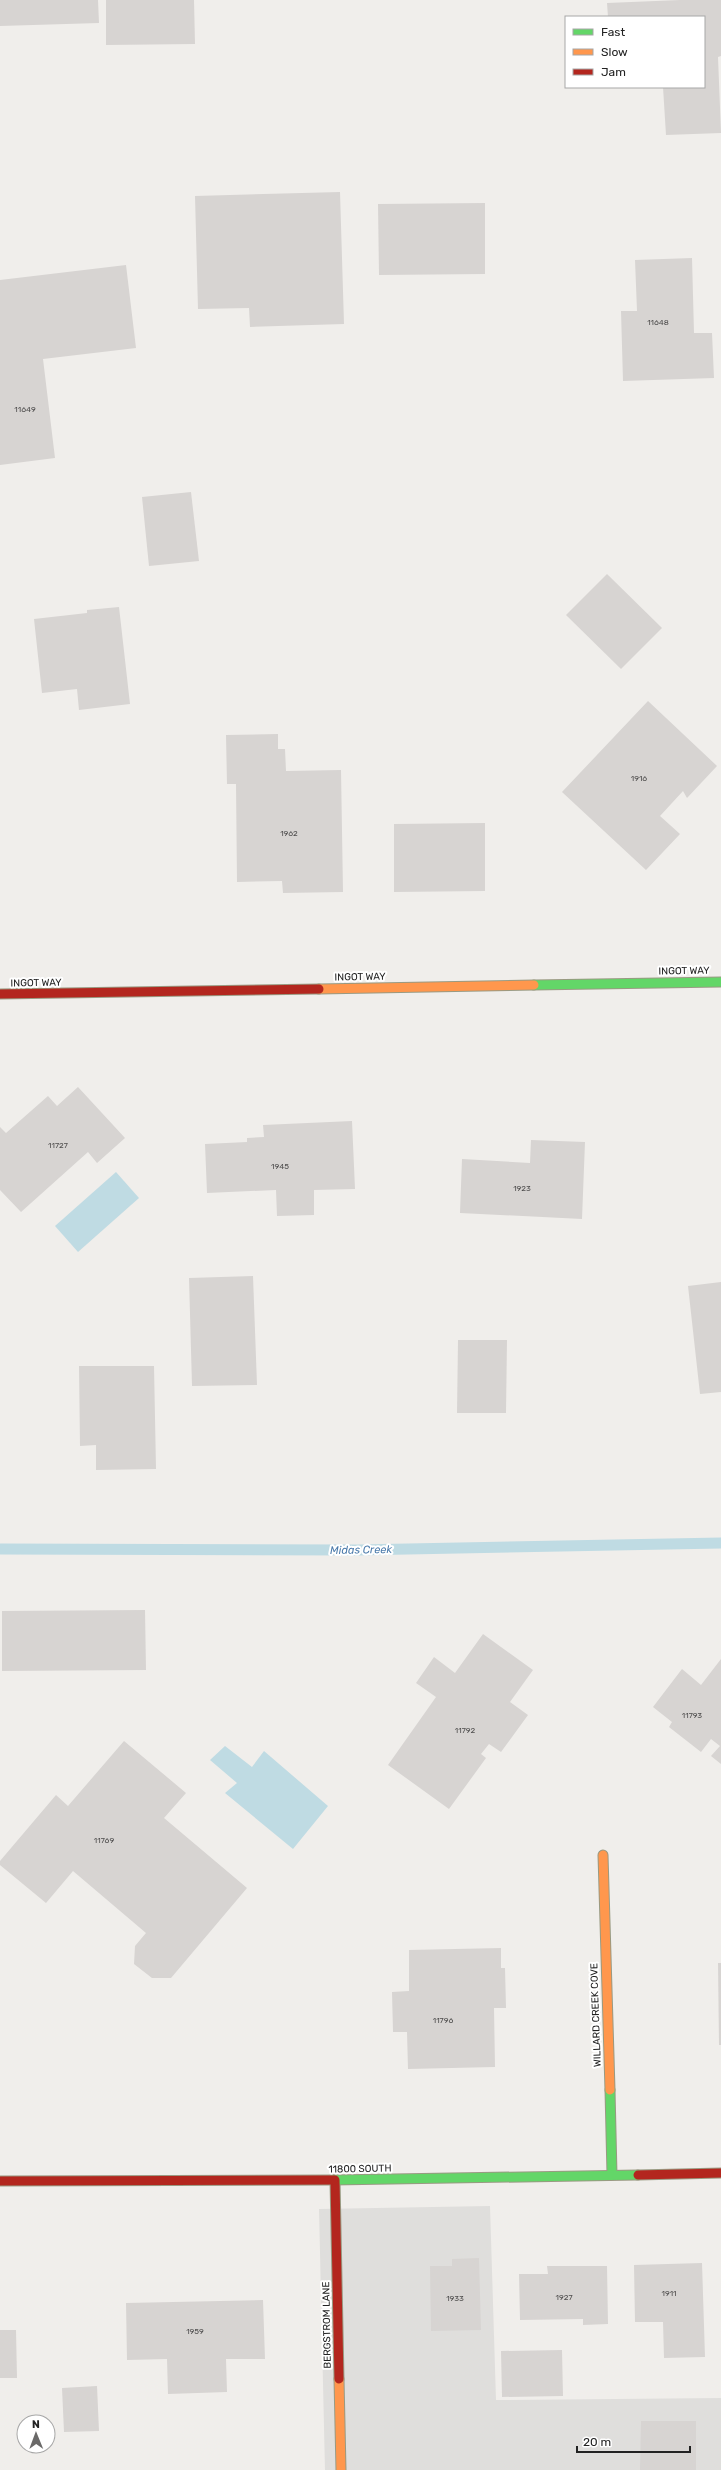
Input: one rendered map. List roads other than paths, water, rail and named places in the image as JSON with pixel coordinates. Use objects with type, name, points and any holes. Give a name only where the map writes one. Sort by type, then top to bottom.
[{"type":"street","name":"INGOT WAY","points":[[0,994],[721,982]]},
{"type":"street","name":"WILLARD CREEK COVE","points":[[603,1855],[612,2176]]},
{"type":"street","name":"11800 SOUTH","points":[[0,2181],[335,2180],[721,2173]]},
{"type":"street","name":"BERGSTROM LANE","points":[[335,2180],[341,2470]]},
{"type":"water","points":[[116,1172],[139,1198],[78,1252],[55,1226]]},
{"type":"water","points":[[225,1746],[252,1767],[264,1751],[328,1806],[293,1849],[225,1793],[237,1783],[210,1760]]},
{"type":"waterway","name":"Midas Creek","points":[[0,1549],[357,1550],[721,1543]]}]
